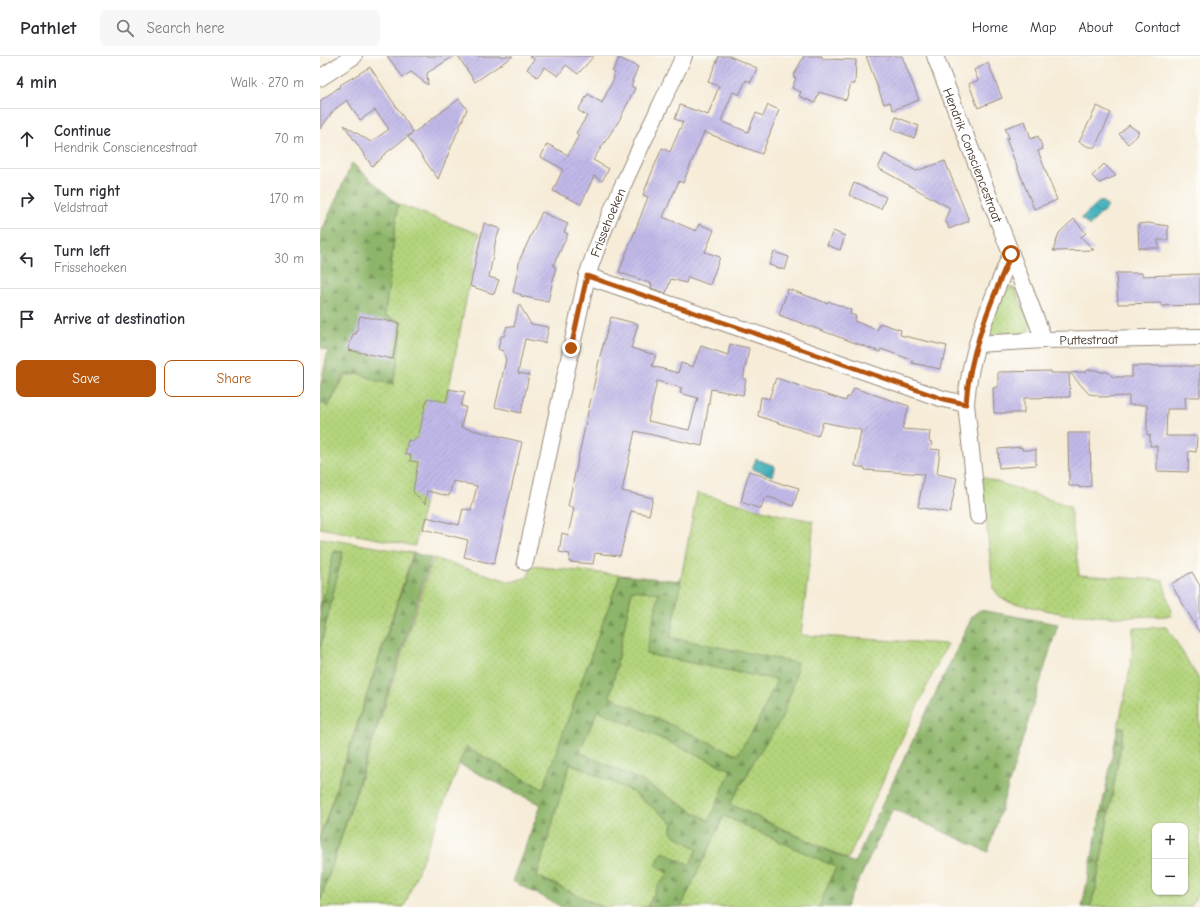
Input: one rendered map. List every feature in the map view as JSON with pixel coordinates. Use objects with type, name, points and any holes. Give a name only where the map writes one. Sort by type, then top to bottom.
[{"type":"street","points":[[320,78],[354,56]]},
{"type":"street","name":"Frissehoeken","points":[[525,562],[587,276],[598,243],[684,56]]},
{"type":"street","name":"Hendrik Consciencestraat","points":[[935,56],[1044,340]]},
{"type":"street","points":[[978,516],[966,404],[967,388],[977,344],[990,305],[1011,254]]},
{"type":"street","points":[[587,276],[943,399],[966,404]]},
{"type":"street","name":"Puttestraat","points":[[977,344],[1044,340],[1200,337]]},
{"type":"green space","points":[[352,163],[398,204],[385,316],[402,322],[398,361],[393,384],[377,381],[360,373],[344,375],[328,406],[320,401],[320,387],[328,351],[320,347],[320,235]]},
{"type":"green space","points":[[398,204],[479,234],[446,403],[415,546],[320,528],[320,402],[328,407],[345,376],[360,374],[377,381],[393,384],[398,361],[402,322],[385,316]]},
{"type":"green space","points":[[1007,286],[1015,289],[1030,325],[1029,330],[1026,334],[993,336],[989,327],[1003,290]]},
{"type":"green space","points":[[982,477],[1070,506],[1079,575],[1163,580],[1172,616],[1114,617],[1064,614],[1009,602],[999,596],[993,588]]},
{"type":"green space","points":[[697,493],[781,515],[813,521],[801,635],[947,644],[897,749],[848,859],[730,804],[746,777],[794,684],[670,637]]},
{"type":"green space","points":[[320,538],[413,553],[320,837],[320,649],[343,552],[334,551],[320,611]]},
{"type":"green space","points":[[334,551],[343,552],[320,649],[320,611]]},
{"type":"green space","points":[[414,553],[431,558],[320,902],[320,838]]},
{"type":"green space","points":[[433,558],[511,582],[528,577],[531,566],[620,575],[543,789],[466,747],[404,907],[320,907],[320,903]]},
{"type":"green space","points":[[620,575],[681,581],[670,637],[797,663],[794,684],[781,720],[753,762],[730,804],[854,863],[973,615],[980,610],[1058,624],[988,852],[893,809],[846,907],[819,907],[836,867],[724,816],[681,907],[647,907],[658,886],[669,874],[655,865],[663,852],[690,865],[697,849],[671,833],[673,823],[631,791],[570,763],[537,876],[602,907],[562,907],[512,881],[541,805],[459,764],[466,747],[543,789]],"holes":[[[632,590],[659,593],[646,654],[777,680],[757,724],[737,755],[610,697]],[[598,710],[731,770],[709,821],[640,780],[579,752]]]},
{"type":"green space","points":[[632,590],[659,592],[647,654],[777,680],[757,724],[737,755],[610,697]]},
{"type":"green space","points":[[1167,627],[1200,681],[1200,889],[1191,907],[1090,907],[1096,888],[1124,728],[1118,727],[1131,665],[1133,628]]},
{"type":"green space","points":[[598,710],[731,770],[709,821],[640,780],[579,752]]},
{"type":"green space","points":[[1118,727],[1124,727],[1096,888],[1090,907],[1082,907]]},
{"type":"green space","points":[[570,763],[631,791],[673,823],[671,833],[698,849],[690,865],[663,852],[669,874],[658,886],[647,907],[630,907],[626,905],[625,907],[602,907],[537,876]]},
{"type":"green space","points":[[724,816],[836,867],[819,907],[681,907]]},
{"type":"water","points":[[1101,200],[1108,207],[1089,226],[1081,218]]},
{"type":"water","points":[[756,459],[775,466],[772,476],[752,469]]},
{"type":"building","points":[[387,56],[454,56],[427,73],[428,85],[411,72],[403,77]]},
{"type":"building","points":[[458,56],[513,56],[475,82]]},
{"type":"building","points":[[529,56],[594,56],[578,74],[566,65],[558,76],[545,67],[537,77],[527,69],[534,59]]},
{"type":"building","points":[[719,56],[729,56],[757,68],[751,82],[746,80],[739,95],[733,92],[721,121],[748,132],[756,113],[763,116],[768,105],[779,110],[762,154],[704,132],[683,183],[679,181],[663,217],[696,231],[699,224],[714,230],[705,252],[720,257],[710,285],[688,277],[686,283],[671,279],[666,293],[651,288],[652,284],[619,272],[648,197],[643,195],[662,148],[670,152],[683,122],[675,119],[680,105],[708,115],[719,86],[708,82]]},
{"type":"building","points":[[804,56],[822,56],[822,59],[856,60],[855,84],[851,84],[846,100],[819,92],[815,103],[799,96],[801,92],[792,88],[796,78],[793,77]]},
{"type":"building","points":[[866,56],[902,56],[919,100],[893,110],[890,102],[884,104]]},
{"type":"building","points":[[619,58],[638,67],[631,86],[635,88],[620,119],[593,160],[609,169],[602,181],[594,176],[581,204],[553,191],[563,169],[541,157],[547,144],[568,155],[579,135],[576,133],[587,116],[578,110],[588,94],[602,103],[614,78],[615,73],[612,72]]},
{"type":"building","points":[[988,63],[1002,98],[978,108],[969,84],[978,80],[974,70]]},
{"type":"building","points":[[370,67],[413,132],[372,166],[344,125],[371,142],[389,129],[375,110],[360,120],[347,100],[334,110],[320,129],[320,101],[341,86],[340,85]]},
{"type":"building","points":[[459,99],[467,109],[438,179],[408,137]]},
{"type":"building","points":[[1097,106],[1111,113],[1095,147],[1089,147],[1079,142]]},
{"type":"building","points":[[896,117],[919,126],[914,138],[892,129]]},
{"type":"building","points":[[1025,121],[1031,139],[1038,136],[1043,149],[1038,151],[1057,200],[1034,209],[1006,139],[1009,138],[1005,128]]},
{"type":"building","points":[[1129,125],[1139,132],[1137,134],[1138,135],[1128,144],[1119,134]]},
{"type":"building","points":[[885,154],[916,171],[945,161],[969,221],[949,229],[945,219],[950,208],[878,168]]},
{"type":"building","points":[[1104,164],[1116,176],[1099,183],[1092,176]]},
{"type":"building","points":[[854,183],[886,197],[881,209],[849,195]]},
{"type":"building","points":[[542,212],[568,224],[564,232],[568,234],[553,266],[556,267],[548,302],[521,296],[522,295],[513,292],[520,259]]},
{"type":"building","points":[[1074,219],[1086,233],[1081,237],[1094,250],[1053,251],[1059,233]]},
{"type":"building","points":[[484,223],[500,229],[496,239],[489,277],[499,280],[494,294],[470,286]]},
{"type":"building","points":[[1148,223],[1168,226],[1168,240],[1158,240],[1159,248],[1139,248],[1138,224]]},
{"type":"building","points":[[833,231],[845,236],[840,250],[827,245]]},
{"type":"building","points":[[774,252],[789,257],[785,270],[769,265]]},
{"type":"building","points":[[1116,273],[1142,273],[1142,276],[1200,274],[1200,305],[1161,306],[1161,303],[1118,304]]},
{"type":"building","points":[[788,289],[827,303],[828,301],[851,310],[850,314],[856,316],[854,321],[877,330],[880,323],[901,330],[900,335],[947,346],[944,360],[942,359],[940,369],[912,363],[912,360],[881,349],[880,352],[779,315]]},
{"type":"building","points":[[519,304],[531,324],[549,327],[545,343],[525,339],[518,373],[529,375],[521,413],[495,407],[506,360],[503,351],[498,349],[501,336],[504,336],[507,326],[514,327]]},
{"type":"building","points":[[360,316],[399,323],[393,359],[348,350],[353,334],[356,334]]},
{"type":"building","points":[[611,317],[638,324],[631,348],[656,355],[652,366],[678,373],[681,363],[693,367],[701,346],[728,355],[730,344],[749,348],[743,379],[746,379],[743,395],[711,389],[702,446],[635,431],[622,491],[653,498],[649,515],[631,511],[620,556],[595,553],[593,564],[569,562],[570,554],[559,552],[562,533],[568,535],[574,508],[568,506],[600,356]],"holes":[[[657,381],[682,388],[680,393],[698,398],[689,430],[648,421]]]},
{"type":"building","points":[[1132,366],[1200,366],[1200,397],[1185,397],[1186,409],[1167,409],[1166,436],[1197,436],[1196,452],[1189,451],[1188,472],[1157,471],[1157,446],[1150,446],[1150,435],[1147,435],[1147,405],[1129,405],[1129,396],[1099,397],[1097,395],[1089,394],[1070,373],[1097,370],[1100,372],[1108,372],[1113,377],[1132,377]]},
{"type":"building","points":[[1051,371],[1051,373],[1069,373],[1070,397],[1024,398],[1024,413],[994,413],[993,388],[998,387],[998,372]]},
{"type":"building","points":[[776,378],[846,401],[847,397],[850,397],[854,388],[909,406],[902,429],[930,431],[929,441],[932,442],[931,449],[940,450],[937,474],[957,478],[950,513],[918,507],[924,474],[865,470],[865,468],[855,466],[861,430],[823,422],[818,436],[758,416],[761,397],[769,399]]},
{"type":"building","points":[[449,389],[465,392],[461,406],[466,407],[461,427],[522,442],[494,564],[464,557],[468,540],[423,529],[426,517],[459,525],[463,509],[471,510],[477,486],[453,481],[449,496],[427,491],[425,504],[413,492],[418,462],[410,461],[411,455],[405,454],[408,440],[414,441],[415,438],[418,438],[427,398],[446,402]]},
{"type":"building","points":[[1068,433],[1090,433],[1091,486],[1079,488],[1079,486],[1069,486]]},
{"type":"building","points":[[1022,447],[1022,450],[1036,450],[1036,465],[999,468],[998,449]]},
{"type":"building","points":[[749,471],[785,485],[799,488],[793,506],[765,496],[761,509],[741,502]]},
{"type":"building","points":[[1192,572],[1200,586],[1200,633],[1171,584]]},
{"type":"route","points":[[571,348],[587,276],[943,399],[966,404],[967,388],[977,344],[990,305],[1011,254]]}]
